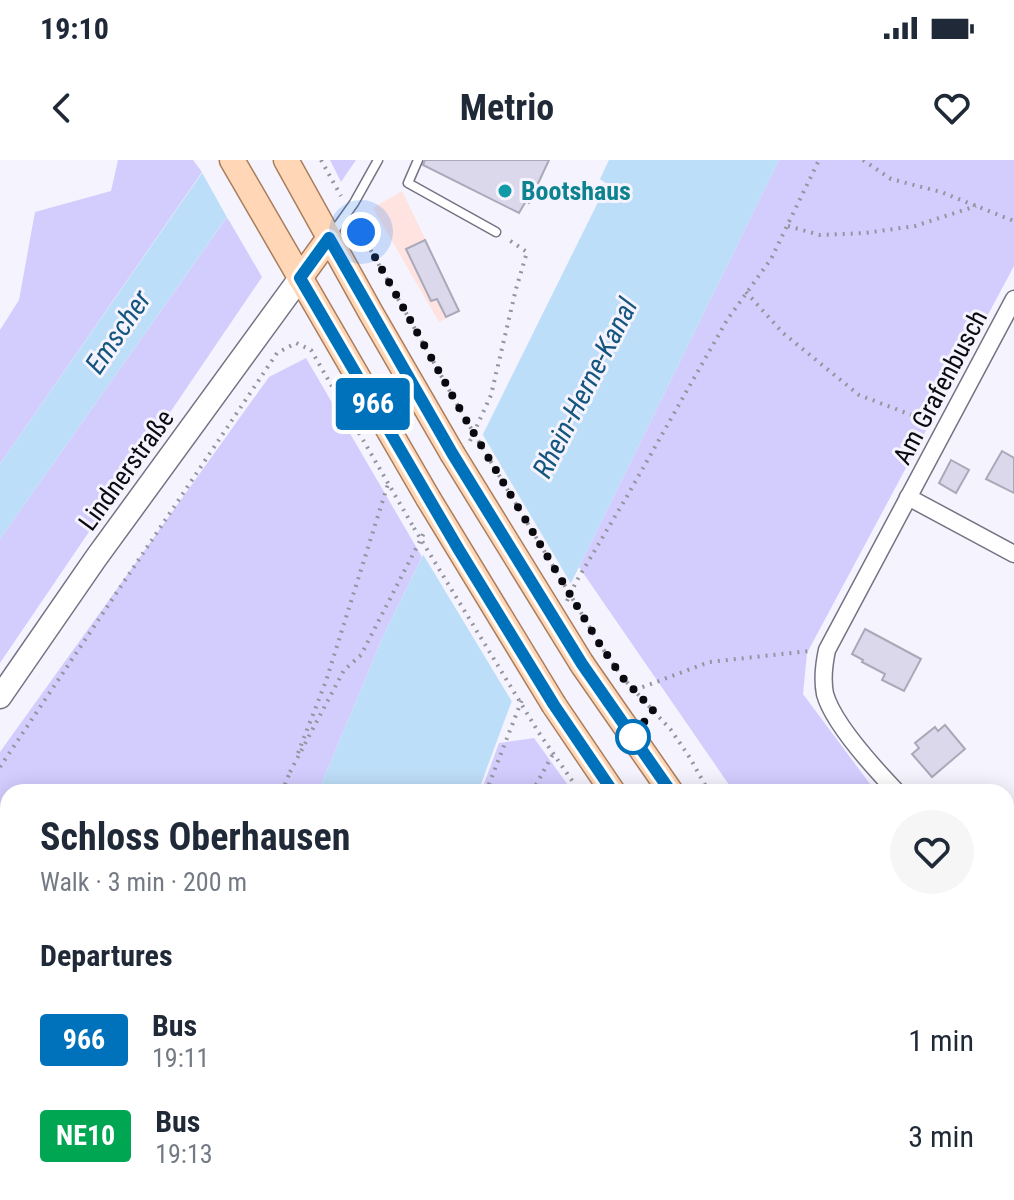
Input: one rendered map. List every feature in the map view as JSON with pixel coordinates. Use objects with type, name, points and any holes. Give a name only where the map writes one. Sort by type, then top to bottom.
[{"type":"main road","points":[[232,160],[428,498],[554,705],[608,784]]},
{"type":"main road","points":[[286,160],[452,453],[582,664],[665,784]]},
{"type":"main road","points":[[300,278],[329,238]]},
{"type":"street","name":"Lindnerstraße","points":[[0,697],[96,558],[300,278]]},
{"type":"street","name":"Am Grafenbusch","points":[[890,784],[831,709],[823,684],[827,650],[1014,299]]},
{"type":"street","name":"Am Grafenbusch","points":[[908,497],[1014,554]]},
{"type":"lane","points":[[329,238],[378,160]]},
{"type":"lane","points":[[418,160],[408,183],[496,232]]},
{"type":"path","points":[[321,160],[334,183]]},
{"type":"path","points":[[576,582],[727,320],[771,259],[819,160]]},
{"type":"path","points":[[863,160],[891,179],[941,192],[1014,221]]},
{"type":"path","points":[[788,226],[820,235],[865,233],[915,226],[976,206]]},
{"type":"path","points":[[349,210],[466,420],[599,643],[622,677],[671,730],[705,784]]},
{"type":"path","points":[[746,292],[783,333],[859,395],[945,428]]},
{"type":"path","points":[[0,767],[277,353],[296,343],[311,350],[414,528],[539,733],[574,784]]},
{"type":"path","points":[[285,784],[326,681],[388,485]]},
{"type":"path","points":[[635,690],[709,662],[827,650]]},
{"type":"path","points":[[489,784],[514,716]]},
{"type":"path","points":[[536,784],[553,754]]},
{"type":"shaded area","points":[[118,160],[193,160],[202,172],[0,464],[0,330],[19,300],[35,212],[111,191]]},
{"type":"shaded area","points":[[330,160],[356,160],[341,182]]},
{"type":"shaded area","points":[[779,160],[1014,160],[1014,266],[807,653],[803,694],[870,784],[728,784],[579,567]]},
{"type":"shaded area","points":[[402,191],[460,311],[439,322],[373,208]]},
{"type":"shaded area","points":[[227,217],[262,277],[0,663],[0,539]]},
{"type":"shaded area","points":[[306,358],[422,557],[384,634],[321,784],[0,784],[0,752],[269,377]]},
{"type":"shaded area","points":[[534,738],[567,784],[484,784],[499,743]]},
{"type":"water","name":"Emscher","points":[[211,160],[267,160],[0,539],[0,464]]},
{"type":"water","name":"Rhein-Herne-Kanal","points":[[609,160],[779,160],[514,695],[481,784],[321,784],[384,634],[607,184],[600,179]]},
{"type":"pier","points":[[206,160],[271,160],[229,221],[200,169]]},
{"type":"pier","points":[[480,430],[573,587],[514,705],[421,551]]},
{"type":"building","name":"Bootshaus","points":[[425,160],[549,160],[529,203],[526,201],[519,213],[423,165]]},
{"type":"building","points":[[425,240],[459,311],[446,317],[437,299],[431,301],[406,249]]},
{"type":"building","points":[[1002,451],[1014,458],[1014,493],[986,479]]},
{"type":"building","points":[[951,460],[969,470],[956,493],[939,483]]},
{"type":"building","points":[[865,629],[921,659],[904,691],[882,680],[885,674],[852,654]]},
{"type":"building","points":[[945,725],[965,749],[932,777],[912,754],[919,748],[915,743],[935,727],[938,731]]},
{"type":"bus line","name":"966","points":[[608,784],[554,705],[459,550],[300,278],[329,238],[452,453],[582,664],[666,784]]},
{"type":"place","name":"Bootshaus","points":[[505,191]]},
{"type":"route","points":[[361,232],[466,420],[599,643],[622,677],[653,710],[633,737]]}]
